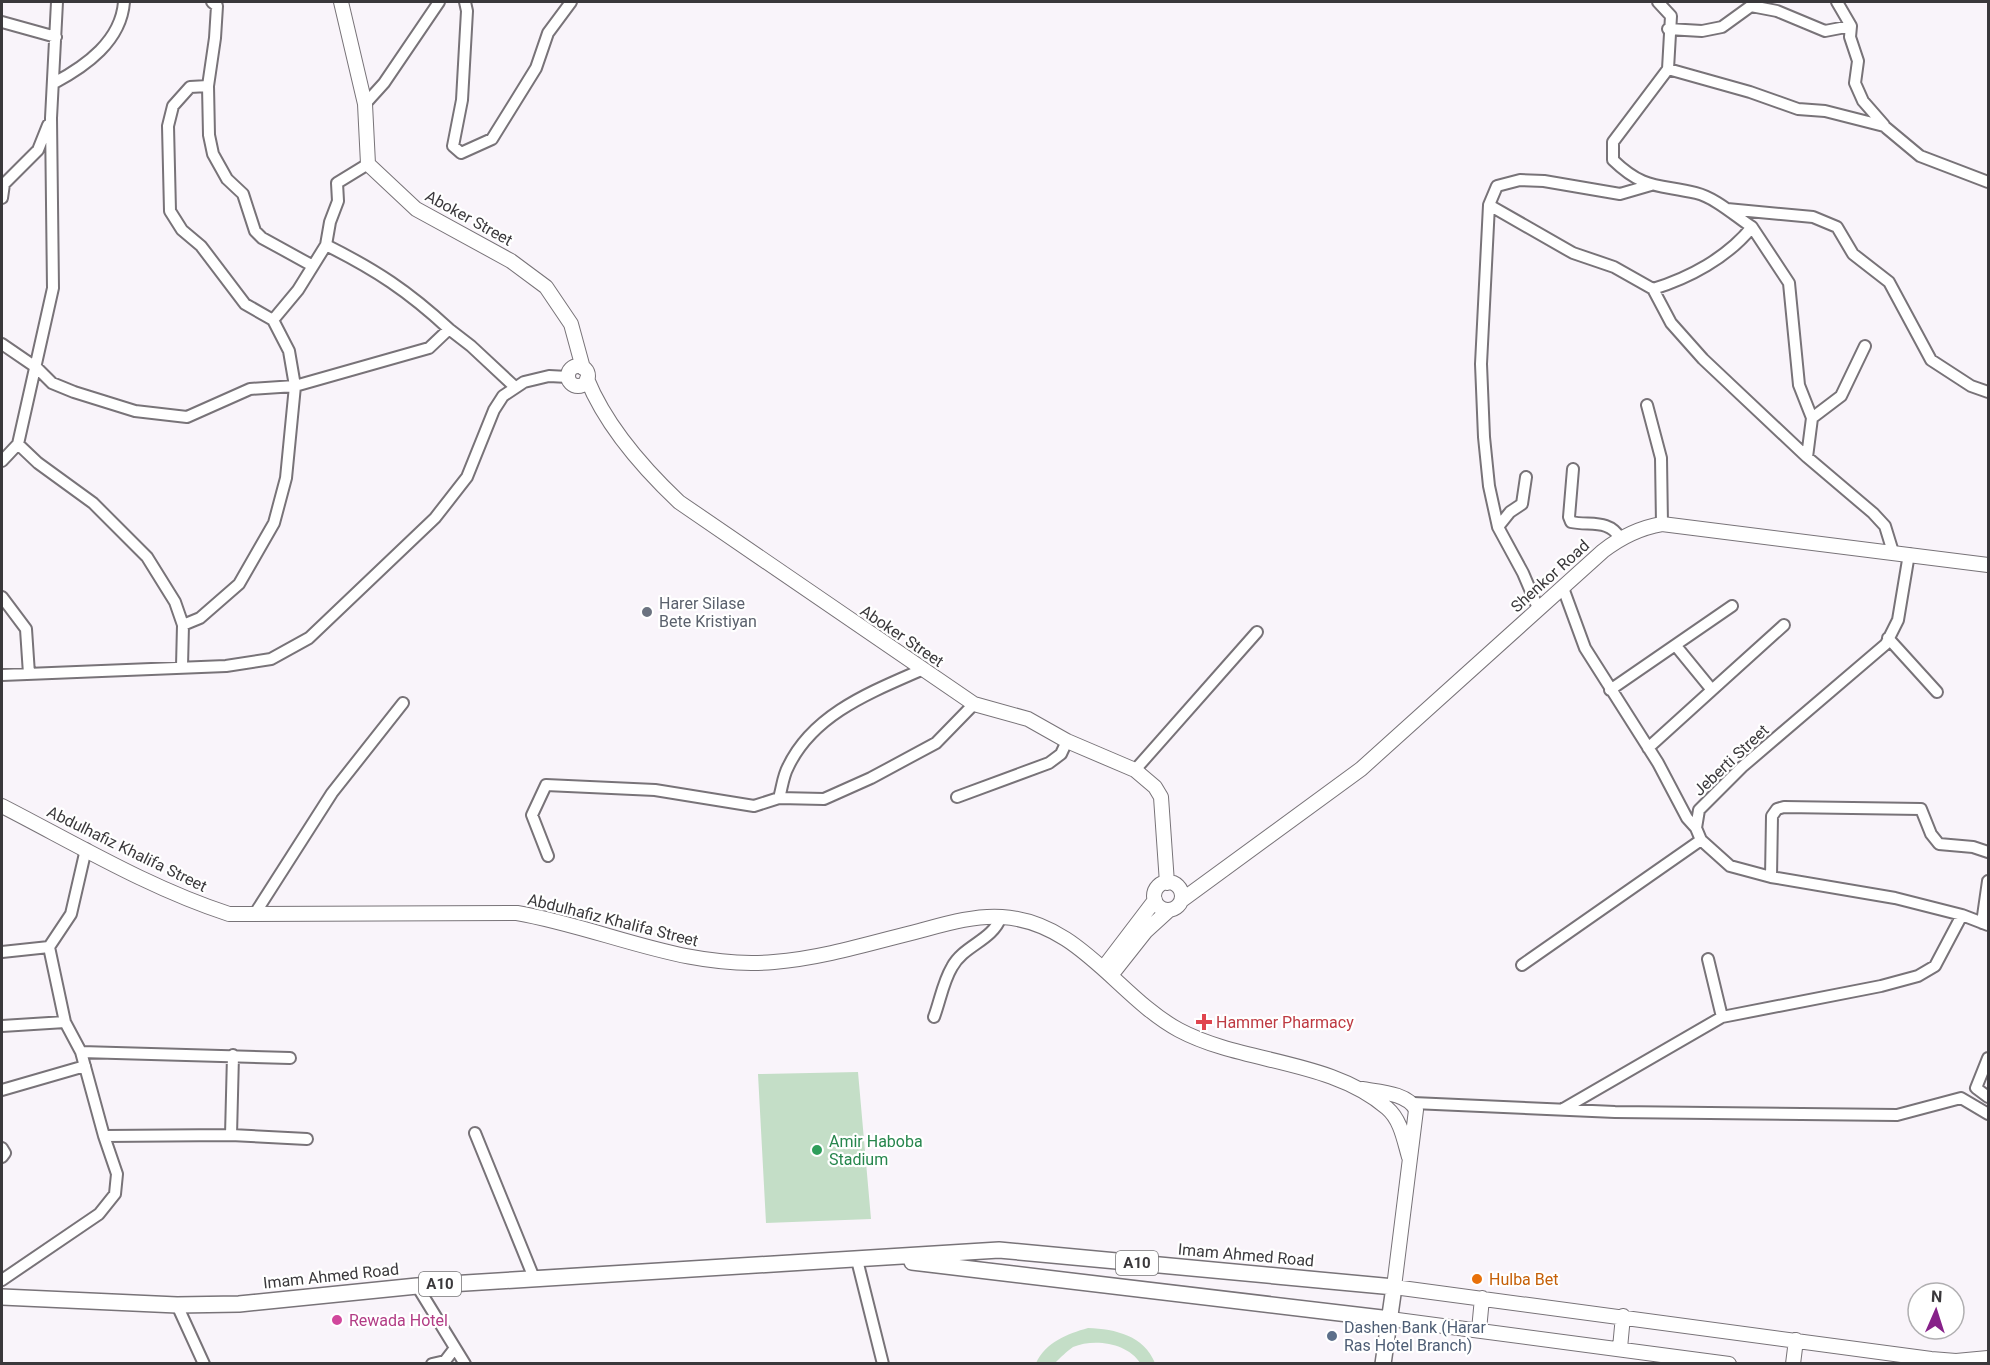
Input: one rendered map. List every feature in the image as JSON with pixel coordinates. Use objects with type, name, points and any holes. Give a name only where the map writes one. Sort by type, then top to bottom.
[{"type":"highway","name":"Imam Ahmed Road","points":[[2,1297],[177,1305],[239,1304],[417,1286],[999,1250],[1394,1287]]},
{"type":"highway","name":"Imam Ahmed Road","points":[[879,1258],[1390,1319]]},
{"type":"highway","points":[[1383,1364],[1394,1287]]},
{"type":"main road","points":[[342,2],[365,104],[368,164]]},
{"type":"main road","name":"Aboker Street","points":[[368,164],[416,209],[511,261],[546,287],[571,324],[580,350],[578,375],[639,461],[679,502],[921,670],[974,704],[1028,719],[1067,741],[1135,770],[1155,787],[1161,797],[1176,890]]},
{"type":"main road","name":"Shenkor Road","points":[[1124,950],[1169,910],[1177,907],[1176,890],[1212,876],[1361,769],[1538,608],[1620,538],[1647,526],[1662,524],[1989,565]]},
{"type":"main road","name":"Abdulhafiz Khalifa Street","points":[[2,806],[192,902],[229,914],[517,913],[690,958],[732,963],[809,958],[938,926],[1001,917],[1029,922],[1059,935],[1108,971],[1161,1018],[1203,1041],[1331,1078],[1353,1088]]},
{"type":"main road","points":[[1108,971],[1155,900],[1156,891],[1176,890]]},
{"type":"main road","points":[[1155,900],[1160,908],[1169,910]]},
{"type":"main road","points":[[1086,955],[1124,950]]},
{"type":"main road","points":[[1124,950],[1131,992]]},
{"type":"main road","points":[[1353,1088],[1394,1096],[1413,1103],[1415,1119],[1394,1287],[1956,1361],[1989,1358]]},
{"type":"main road","points":[[1353,1088],[1388,1108],[1402,1133],[1409,1157]]},
{"type":"main road","points":[[1479,1330],[1482,1298]]},
{"type":"main road","points":[[1620,1348],[1623,1316]]},
{"type":"main road","points":[[1390,1319],[1729,1364]]},
{"type":"main road","points":[[1793,1364],[1796,1340]]},
{"type":"street","points":[[2,461],[18,444],[37,368],[53,288],[51,118],[57,2]]},
{"type":"street","points":[[54,83],[82,68],[107,44],[123,18],[124,2]]},
{"type":"street","points":[[212,2],[217,6],[208,86],[209,135],[213,154],[227,179],[243,194],[255,231],[262,238],[313,266]]},
{"type":"street","points":[[365,104],[384,83],[439,2]]},
{"type":"street","points":[[465,2],[467,11],[462,100],[453,146],[462,153],[492,139],[536,68],[548,33],[571,2]]},
{"type":"street","points":[[1658,2],[1671,16],[1668,29],[1668,69],[1613,142],[1613,160],[1631,178],[1651,185],[1698,194],[1726,209],[1752,227],[1789,283],[1799,385],[1812,418],[1807,457]]},
{"type":"street","points":[[1837,2],[1851,26],[1850,37],[1857,61],[1855,83],[1863,101],[1884,126],[1920,156],[1989,182]]},
{"type":"street","points":[[1668,29],[1701,31],[1722,27],[1751,6],[1777,11],[1825,31],[1851,26]]},
{"type":"street","points":[[2,22],[56,37]]},
{"type":"street","points":[[1668,69],[1750,92],[1798,109],[1825,111],[1884,126]]},
{"type":"street","points":[[183,625],[200,618],[238,584],[274,523],[286,478],[295,386],[289,351],[273,320],[245,304],[201,246],[182,231],[170,211],[168,126],[173,106],[190,87],[208,86]]},
{"type":"street","points":[[2,198],[4,184],[39,150],[51,118]]},
{"type":"street","points":[[273,320],[326,245],[330,222],[338,201],[337,183],[368,164]]},
{"type":"street","points":[[1538,608],[1523,573],[1498,527],[1488,476],[1481,375],[1489,206],[1497,186],[1520,180],[1544,181],[1620,194],[1651,185]]},
{"type":"street","points":[[1489,206],[1574,253],[1614,267],[1653,289],[1671,323],[1703,359],[1807,457],[1885,526],[1893,552]]},
{"type":"street","points":[[1726,209],[1813,217],[1837,228],[1853,254],[1889,282],[1931,360],[1971,386],[1989,393]]},
{"type":"street","points":[[1653,289],[1678,281],[1725,254],[1752,227]]},
{"type":"street","points":[[326,245],[374,269],[405,290],[515,387]]},
{"type":"street","points":[[2,344],[37,368],[52,383],[74,392],[135,411],[187,417],[250,389],[295,386],[429,348],[448,329]]},
{"type":"street","points":[[1812,418],[1841,396],[1865,346]]},
{"type":"street","points":[[2,675],[251,664],[271,659],[309,638],[435,518],[467,477],[494,410],[503,396],[515,387],[549,376],[578,375]]},
{"type":"street","points":[[1647,405],[1661,458],[1662,524]]},
{"type":"street","points":[[18,444],[38,463],[93,503],[147,557],[175,602],[183,625],[182,666]]},
{"type":"street","points":[[1573,469],[1569,517],[1571,522],[1608,525],[1620,538]]},
{"type":"street","points":[[1498,527],[1510,512],[1522,504],[1526,477]]},
{"type":"street","name":"Jeberti Street","points":[[1696,828],[1699,810],[1742,767],[1886,644],[1898,620],[1909,554]]},
{"type":"street","points":[[1563,588],[1586,648],[1648,748],[1686,818],[1696,828],[1701,840],[1730,866],[1772,877],[1895,898],[1962,915],[1985,924],[1989,881]]},
{"type":"street","points":[[2,597],[26,629],[29,674]]},
{"type":"street","points":[[1610,690],[1732,606]]},
{"type":"street","points":[[1648,748],[1784,625]]},
{"type":"street","points":[[1135,770],[1257,632]]},
{"type":"street","points":[[1888,638],[1937,692]]},
{"type":"street","points":[[1676,646],[1712,690]]},
{"type":"street","points":[[779,798],[788,767],[809,736],[833,714],[921,670]]},
{"type":"street","points":[[254,915],[332,793],[403,703]]},
{"type":"street","points":[[548,856],[532,815],[546,785],[655,790],[754,806],[779,798],[824,799],[871,778],[936,743],[974,704]]},
{"type":"street","points":[[957,796],[1049,762],[1061,754],[1067,741]]},
{"type":"street","points":[[1772,877],[1772,816],[1777,809],[1784,807],[1921,809],[1931,834],[1939,844],[1974,846],[1989,852]]},
{"type":"street","points":[[1522,965],[1701,840]]},
{"type":"street","points":[[2,1280],[99,1214],[115,1194],[117,1174],[81,1052],[65,1022],[49,947],[71,914],[86,849]]},
{"type":"street","points":[[1562,1110],[1722,1017],[1881,986],[1918,975],[1935,966],[1962,915]]},
{"type":"street","points":[[934,1017],[952,966],[965,951],[997,929],[1001,917]]},
{"type":"street","points":[[2,952],[49,947]]},
{"type":"street","points":[[1708,959],[1722,1017]]},
{"type":"street","points":[[2,1026],[65,1022]]},
{"type":"street","points":[[81,1052],[290,1058]]},
{"type":"street","points":[[231,1135],[233,1055]]},
{"type":"street","points":[[1989,1058],[1976,1088],[1989,1097]]},
{"type":"street","points":[[2,1090],[85,1066]]},
{"type":"street","points":[[1413,1103],[1562,1110],[1897,1114],[1961,1098],[1989,1114]]},
{"type":"street","points":[[475,1133],[534,1278]]},
{"type":"street","points":[[104,1136],[231,1135],[307,1139]]},
{"type":"street","points":[[2,1148],[5,1154],[2,1157]]},
{"type":"street","points":[[857,1260],[883,1364]]},
{"type":"street","points":[[417,1286],[465,1364]]},
{"type":"street","points":[[177,1305],[204,1364]]},
{"type":"street","points":[[432,1364],[445,1361],[455,1347]]},
{"type":"green space","points":[[858,1072],[871,1219],[766,1223],[758,1074]]},
{"type":"green space","points":[[1088,1328],[1119,1332],[1136,1340],[1144,1346],[1155,1363],[1140,1363],[1135,1356],[1110,1344],[1091,1343],[1073,1347],[1055,1363],[1036,1363],[1051,1344]]},
{"type":"place","name":"Harer Silase Bete Kristiyan","points":[[647,612]]},
{"type":"place","name":"Hammer Pharmacy","points":[[1204,1022]]},
{"type":"place","name":"Amir Haboba Stadium","points":[[817,1150]]},
{"type":"place","name":"Hulba Bet","points":[[1477,1279]]},
{"type":"place","name":"Rewada Hotel","points":[[337,1320]]},
{"type":"place","name":"Dashen Bank (Harar Ras Hotel Branch)","points":[[1332,1336]]}]
